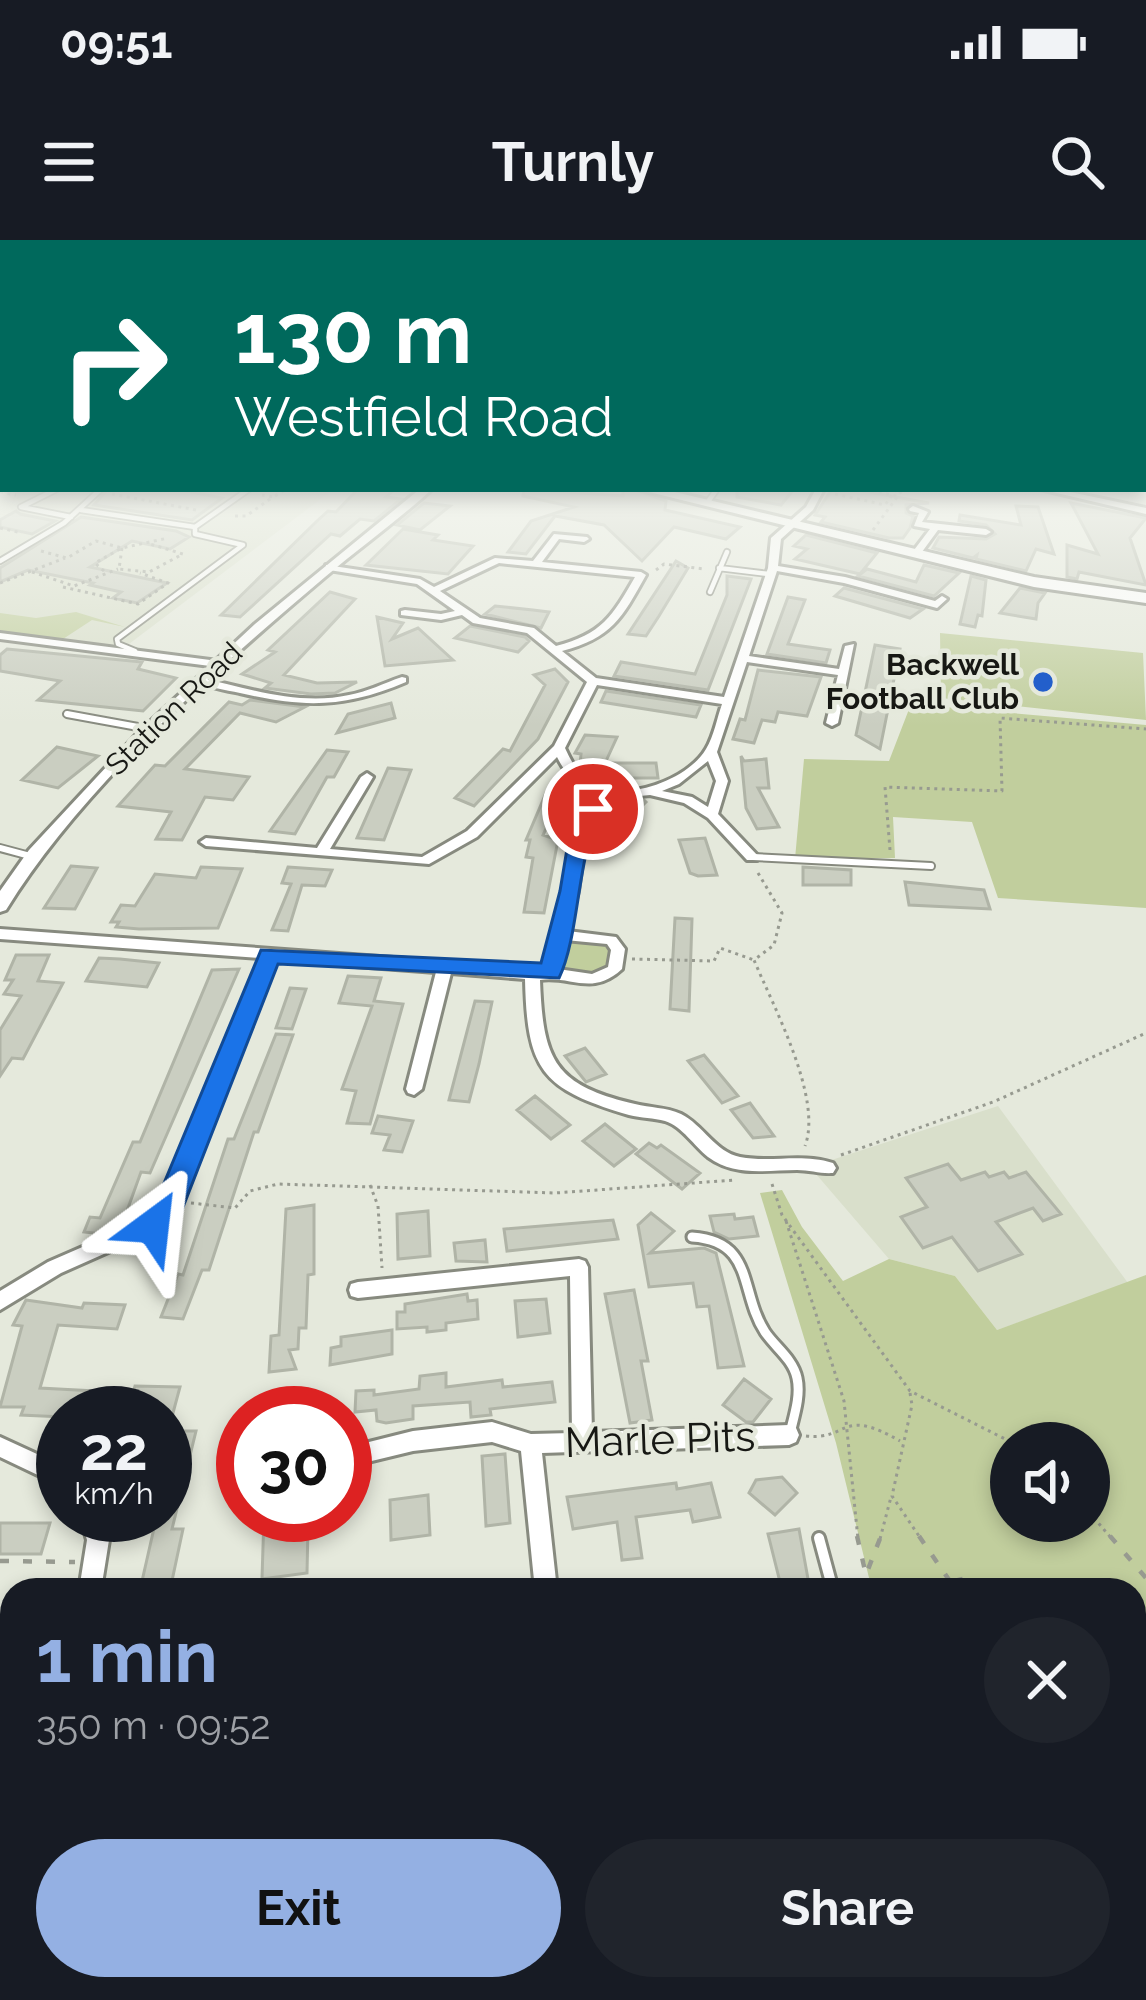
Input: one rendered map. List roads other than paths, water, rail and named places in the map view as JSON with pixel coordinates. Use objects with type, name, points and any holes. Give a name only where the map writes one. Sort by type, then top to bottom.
[{"type":"main road","points":[[947,561],[1070,589],[1146,598]]},
{"type":"street","name":"Station Road","points":[[0,906],[32,856],[149,729],[335,561]]},
{"type":"street","points":[[437,589],[496,561]]},
{"type":"street","points":[[520,561],[641,575],[615,621],[596,640],[556,649]]},
{"type":"street","points":[[654,793],[693,774],[711,752],[772,561]]},
{"type":"street","points":[[328,567],[437,589],[459,613],[477,621],[530,630],[593,681],[727,700]]},
{"type":"street","points":[[771,571],[845,580],[937,605],[942,599]]},
{"type":"street","points":[[405,613],[441,617],[459,613]]},
{"type":"street","points":[[0,636],[218,664]]},
{"type":"street","points":[[832,723],[850,646]]},
{"type":"street","points":[[742,658],[843,673]]},
{"type":"street","points":[[200,681],[319,705],[364,698],[402,680]]},
{"type":"street","points":[[206,842],[424,861],[472,834],[559,748],[593,681]]},
{"type":"street","points":[[559,748],[564,766],[578,779],[614,796],[654,793],[688,800],[712,815],[752,857]]},
{"type":"street","points":[[711,752],[722,782],[712,815]]},
{"type":"street","points":[[322,851],[367,777]]},
{"type":"street","points":[[614,796],[582,819],[561,935],[541,973],[532,1034],[553,1073],[596,1100],[675,1117],[708,1149],[734,1163],[813,1165]]},
{"type":"street","points":[[6,934],[541,973],[569,979],[598,978],[615,969],[619,959],[611,940],[561,935]]},
{"type":"street","points":[[0,1302],[29,1278],[117,1245],[163,1220],[269,955]]},
{"type":"street","points":[[414,1089],[445,967]]},
{"type":"street","points":[[358,1291],[579,1267],[582,1444]]},
{"type":"street","name":"Marle Pits","points":[[372,1452],[413,1441],[493,1432],[531,1444],[789,1435]]},
{"type":"street","points":[[531,1444],[545,1578]]},
{"type":"street","points":[[0,1447],[36,1464]]},
{"type":"street","points":[[92,1578],[98,1542]]},
{"type":"lane","points":[[135,651],[116,642],[223,561]]},
{"type":"lane","points":[[710,592],[722,561]]},
{"type":"lane","points":[[718,569],[771,571]]},
{"type":"lane","points":[[67,715],[149,729]]},
{"type":"lane","points":[[0,848],[32,856]]},
{"type":"lane","points":[[752,857],[931,866]]},
{"type":"lane","points":[[692,1237],[716,1238],[735,1253],[760,1325],[794,1370],[799,1385],[789,1435]]},
{"type":"lane","points":[[819,1538],[830,1578]]},
{"type":"place","name":"Backwell Football Club","points":[[1043,682]]}]
